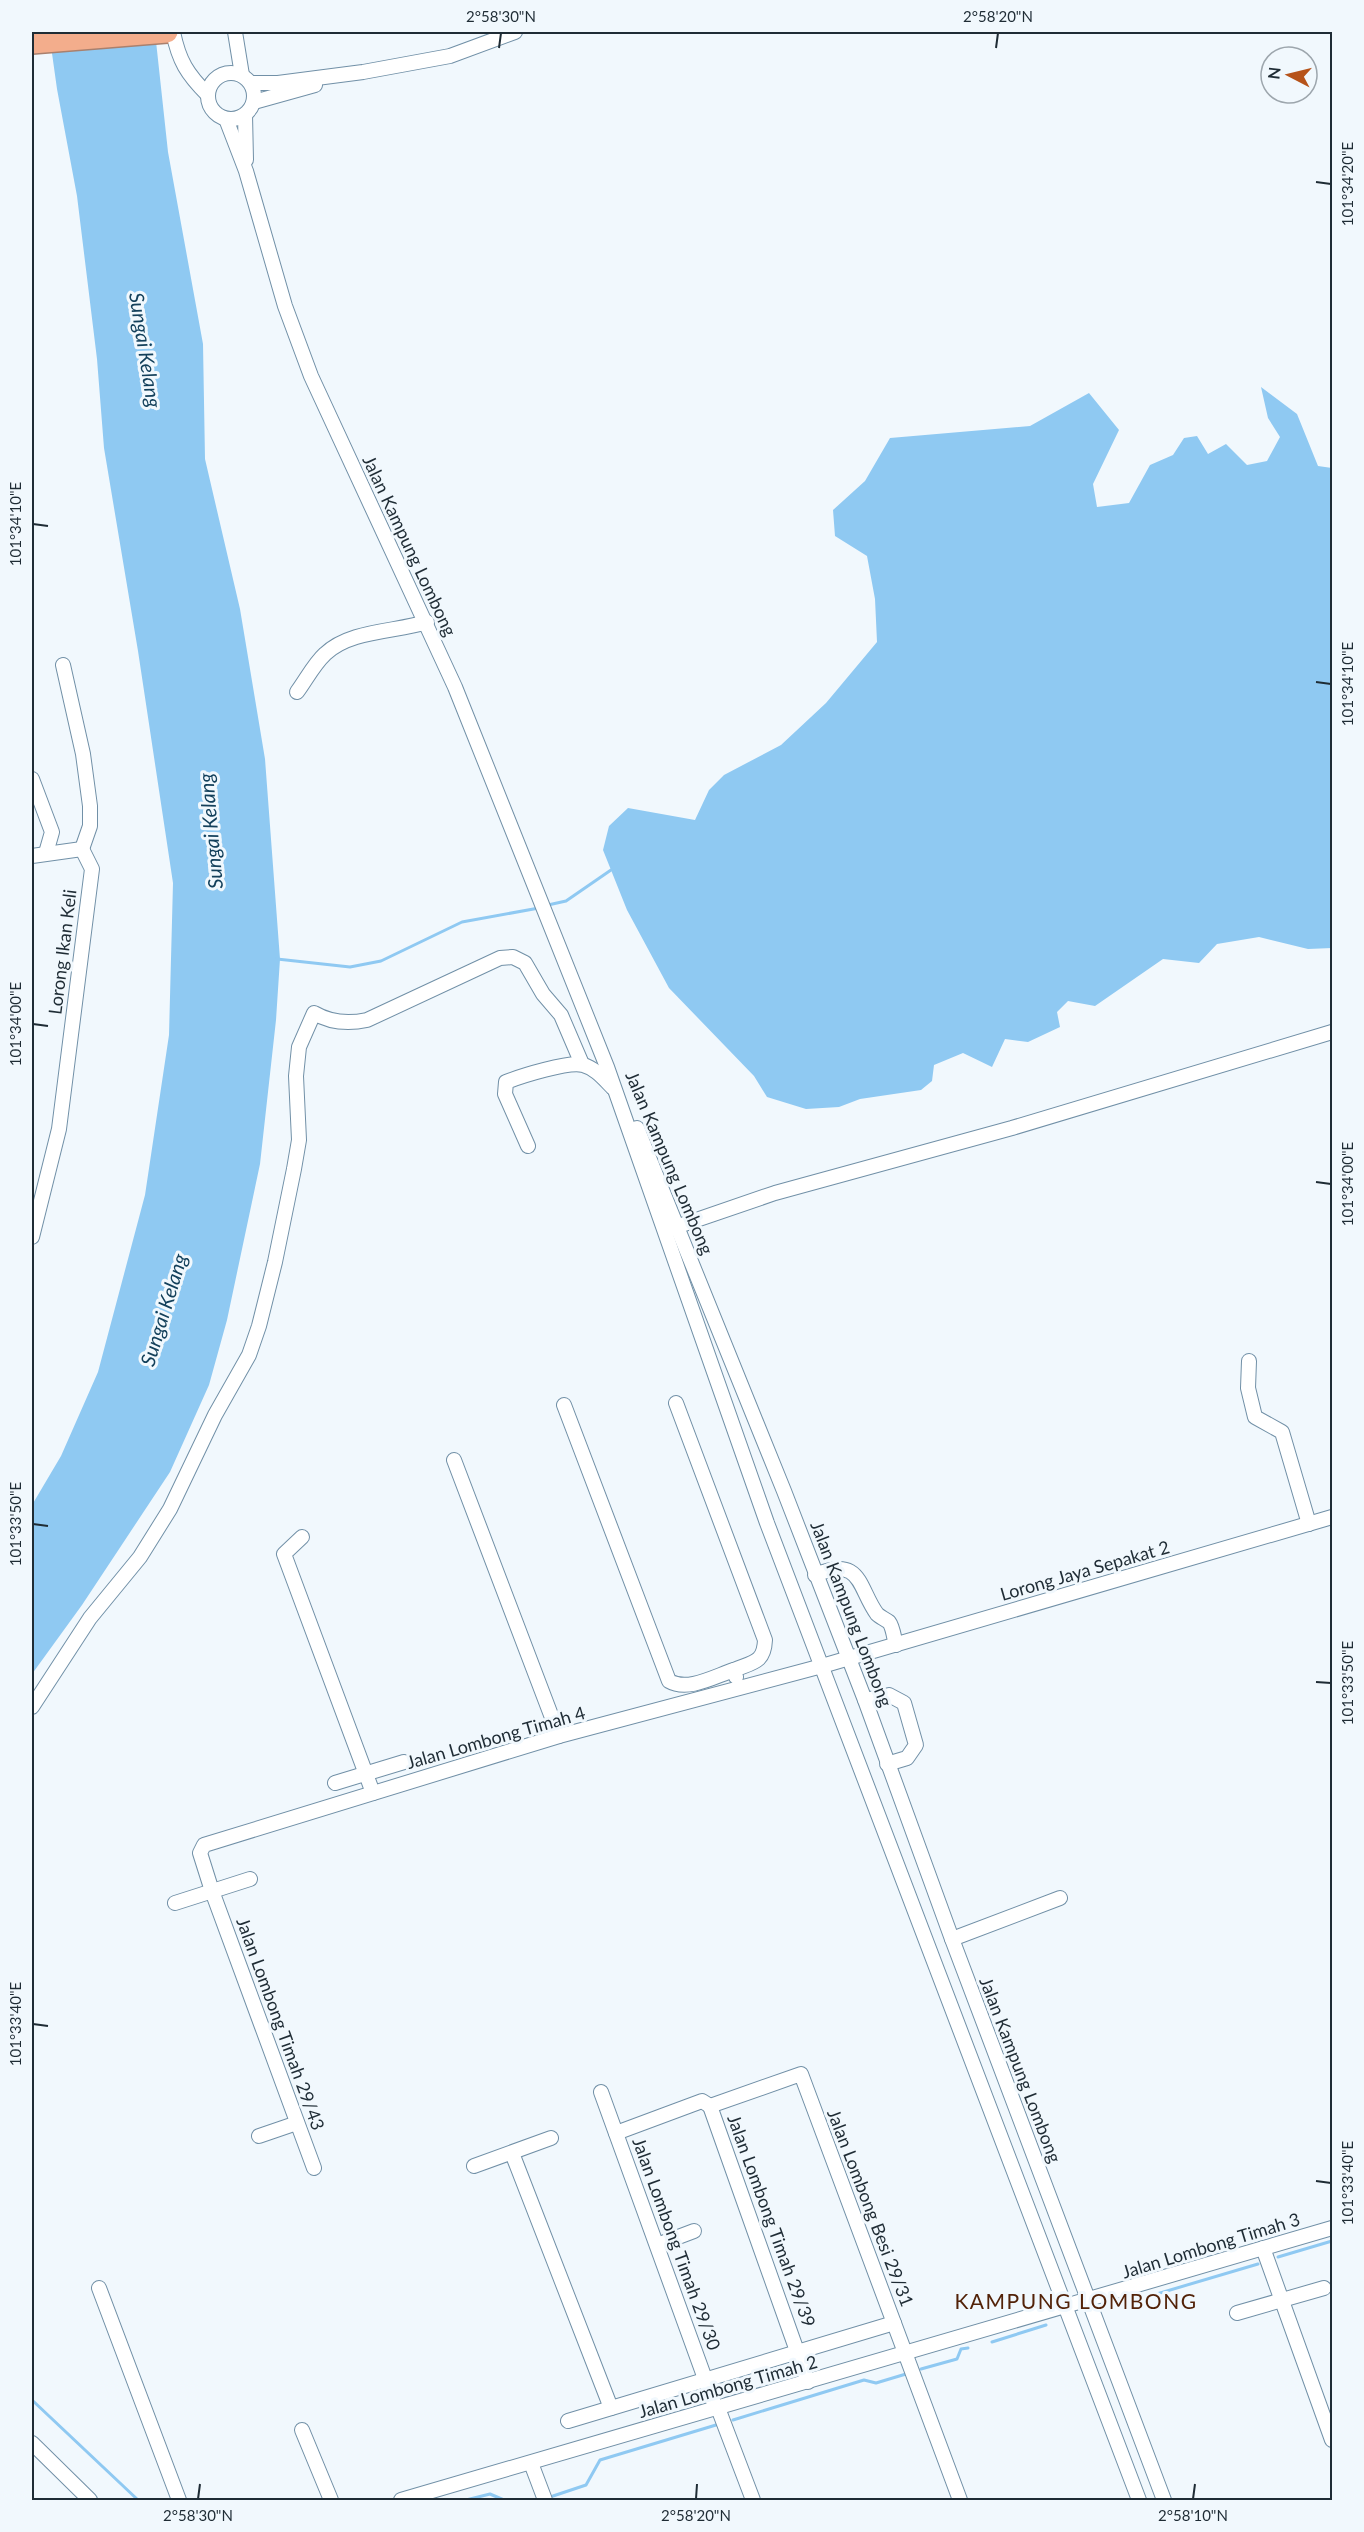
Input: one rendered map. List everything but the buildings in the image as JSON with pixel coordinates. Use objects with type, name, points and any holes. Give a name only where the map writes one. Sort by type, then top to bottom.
[{"type":"highway","points":[[32,43],[167,32]]},
{"type":"street","points":[[173,32],[178,55],[194,82],[208,95]]},
{"type":"street","points":[[235,32],[254,102]]},
{"type":"street","points":[[363,72],[254,102],[245,115],[239,119],[226,120],[214,113],[208,102],[209,87],[219,76],[227,73],[246,79],[278,82],[363,72],[450,56],[514,32]]},
{"type":"street","points":[[245,115],[246,171]]},
{"type":"street","points":[[226,120],[246,171]]},
{"type":"street","name":"Jalan Kampung Lombong","points":[[246,171],[285,306],[311,376],[427,622],[534,881],[671,1229],[784,1491],[847,1659],[865,1700],[952,1939],[1164,2500]]},
{"type":"street","points":[[297,692],[323,656],[331,649],[356,638],[427,622]]},
{"type":"street","points":[[32,856],[82,849],[90,826],[90,806],[83,754],[63,665]]},
{"type":"street","points":[[32,779],[51,832],[46,853]]},
{"type":"street","name":"Lorong Ikan Keli","points":[[32,1237],[35,1214],[59,1129],[92,869],[82,849]]},
{"type":"street","points":[[32,1707],[90,1618],[140,1557],[170,1509],[216,1414],[249,1355],[259,1326],[275,1262],[294,1169],[299,1140],[296,1076],[298,1047],[314,1013],[323,1018],[348,1024],[367,1020],[500,958],[513,957],[525,963],[543,994],[561,1015],[582,1064]]},
{"type":"street","points":[[671,1229],[775,1193],[1012,1128],[1332,1032]]},
{"type":"street","points":[[528,1146],[505,1094],[506,1082],[529,1072],[582,1064],[597,1072],[614,1089]]},
{"type":"street","name":"Jalan Kampung Lombong","points":[[607,1067],[626,1101],[671,1229],[767,1523],[1139,2500]]},
{"type":"street","points":[[1249,1361],[1248,1388],[1255,1417],[1282,1432],[1309,1524]]},
{"type":"street","points":[[564,1405],[669,1681],[677,1686],[734,1670],[761,1659],[765,1653],[765,1640],[676,1402]]},
{"type":"street","points":[[454,1460],[559,1737]]},
{"type":"street","name":"Lorong Jaya Sepakat 2","points":[[847,1659],[1332,1517]]},
{"type":"street","points":[[302,1537],[284,1554],[374,1793]]},
{"type":"street","points":[[815,1575],[836,1570],[845,1571],[859,1578],[878,1615],[890,1624],[896,1645]]},
{"type":"street","name":"Jalan Lombong Timah 4","points":[[212,1892],[200,1853],[204,1845],[559,1737],[847,1659]]},
{"type":"street","points":[[734,1670],[739,1689]]},
{"type":"street","points":[[865,1700],[889,1695],[904,1703],[916,1745],[907,1758],[887,1764]]},
{"type":"street","points":[[335,1783],[404,1762]]},
{"type":"street","points":[[175,1903],[250,1879]]},
{"type":"street","name":"Jalan Lombong Timah 29/43","points":[[212,1892],[314,2168]]},
{"type":"street","points":[[952,1939],[1060,1898]]},
{"type":"street","name":"Jalan Lombong Besi 29/31","points":[[710,2106],[801,2074],[960,2500]]},
{"type":"street","name":"Jalan Lombong Timah 29/30","points":[[601,2092],[705,2379],[753,2500]]},
{"type":"street","points":[[616,2133],[702,2101],[710,2106]]},
{"type":"street","name":"Jalan Lombong Timah 29/39","points":[[710,2106],[799,2351],[808,2382]]},
{"type":"street","points":[[259,2136],[297,2123]]},
{"type":"street","points":[[474,2166],[551,2138]]},
{"type":"street","points":[[512,2153],[610,2409]]},
{"type":"street","name":"Jalan Lombong Timah 3","points":[[1066,2308],[1332,2228]]},
{"type":"street","points":[[657,2245],[694,2231]]},
{"type":"street","points":[[1263,2248],[1332,2440]]},
{"type":"street","points":[[99,2288],[179,2500]]},
{"type":"street","points":[[1237,2313],[1324,2288]]},
{"type":"street","name":"Jalan Lombong Timah 2","points":[[401,2500],[445,2494],[531,2463],[1066,2308]]},
{"type":"street","points":[[568,2421],[894,2323]]},
{"type":"street","points":[[302,2430],[331,2500]]},
{"type":"street","points":[[32,2443],[90,2500]]},
{"type":"street","points":[[531,2463],[545,2500]]},
{"type":"water","name":"Sungai Kelang","points":[[49,32],[155,32],[168,152],[203,344],[205,459],[240,609],[265,759],[280,959],[276,1020],[260,1164],[227,1320],[209,1385],[170,1472],[82,1605],[32,1674],[32,1505],[61,1456],[98,1372],[145,1195],[169,1035],[173,883],[104,448],[97,359],[77,196]]},
{"type":"water","points":[[1261,387],[1297,414],[1318,466],[1332,468],[1332,948],[1308,949],[1259,937],[1217,944],[1199,963],[1163,959],[1095,1006],[1068,1001],[1057,1012],[1060,1027],[1028,1042],[1005,1039],[992,1067],[963,1053],[934,1065],[932,1081],[921,1090],[860,1099],[839,1107],[806,1109],[767,1097],[754,1076],[669,988],[627,910],[603,850],[609,826],[628,808],[695,820],[709,790],[724,775],[781,745],[826,703],[877,642],[875,599],[867,556],[835,536],[833,510],[865,481],[890,438],[1030,426],[1089,393],[1119,430],[1093,484],[1097,507],[1129,503],[1150,465],[1173,455],[1184,438],[1197,436],[1208,454],[1226,444],[1247,465],[1267,461],[1280,437],[1268,418]]},
{"type":"waterway","points":[[548,905],[566,901],[611,870]]},
{"type":"waterway","points":[[277,959],[350,967],[381,961],[462,922],[539,908]]},
{"type":"waterway","points":[[1278,2257],[1332,2241]]},
{"type":"waterway","points":[[1133,2301],[1258,2264]]},
{"type":"waterway","points":[[992,2342],[1046,2325]]},
{"type":"waterway","points":[[921,2369],[957,2359],[961,2349],[968,2348]]},
{"type":"waterway","points":[[733,2420],[864,2380],[876,2383],[906,2374]]},
{"type":"waterway","points":[[32,2400],[138,2500]]},
{"type":"waterway","points":[[553,2496],[586,2485],[600,2460],[716,2425]]},
{"type":"waterway","points":[[466,2500],[490,2494],[504,2500]]},
{"type":"district","name":"KAMPUNG LOMBONG","points":[[1076,2302]]}]
